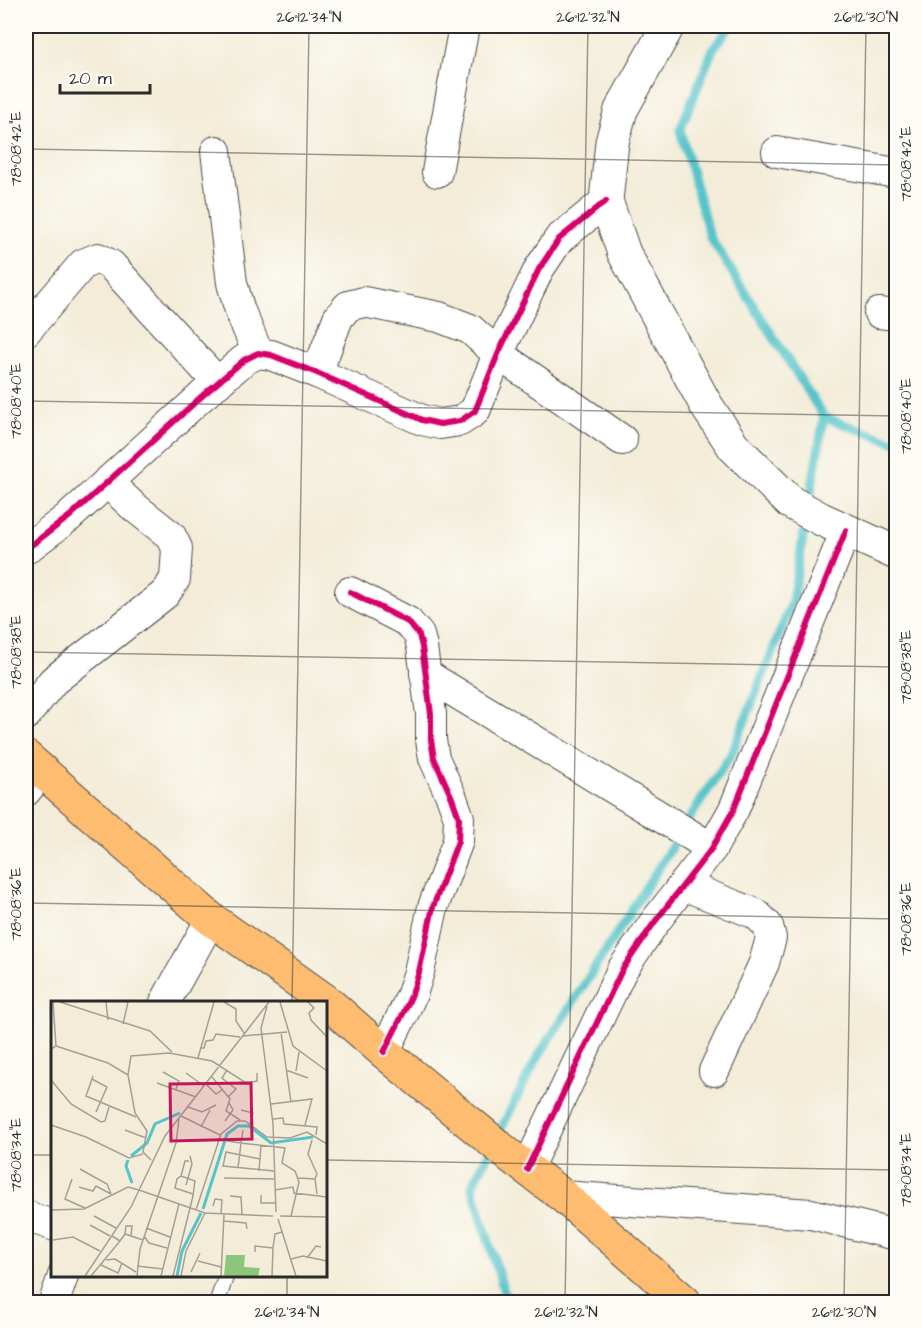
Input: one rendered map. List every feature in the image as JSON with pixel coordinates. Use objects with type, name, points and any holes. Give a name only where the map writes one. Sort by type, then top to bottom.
[{"type":"main road","points":[[31,773],[211,919],[325,1001]]},
{"type":"main road","points":[[327,1003],[518,1163],[563,1196],[685,1302]]},
{"type":"street","points":[[437,172],[464,26]]},
{"type":"street","points":[[666,26],[621,110],[612,142],[606,201],[624,253],[706,405],[734,447],[790,502],[833,525],[897,553]]},
{"type":"street","points":[[216,151],[232,283],[240,311],[258,353]]},
{"type":"street","points":[[777,152],[897,173]]},
{"type":"street","points":[[26,549],[70,516],[244,360],[258,353],[271,355],[317,373],[422,420],[440,424],[460,421],[475,411],[498,354],[539,269],[552,249],[559,239],[606,201]]},
{"type":"street","points":[[26,331],[83,264],[98,258],[111,265],[218,382]]},
{"type":"street","points":[[317,373],[338,318],[348,306],[364,302],[439,317],[470,330],[498,354],[622,440]]},
{"type":"street","points":[[26,715],[53,681],[165,594],[175,579],[177,548],[171,536],[107,482]]},
{"type":"street","points":[[518,1163],[622,970],[654,923],[712,848],[734,809],[833,525]]},
{"type":"street","points":[[350,592],[408,622],[420,635],[431,714],[434,758],[459,818],[458,841],[433,907],[412,994],[384,1052]]},
{"type":"street","points":[[425,674],[712,848]]},
{"type":"street","points":[[684,885],[756,914],[768,926],[771,938],[764,963],[714,1071]]},
{"type":"street","points":[[166,1001],[211,919]]},
{"type":"street","points":[[563,1196],[811,1214],[897,1235]]},
{"type":"street","points":[[26,1216],[51,1225]]},
{"type":"street","points":[[54,1302],[62,1277]]},
{"type":"lane","points":[[217,1302],[225,1277]]},
{"type":"waterway","points":[[731,26],[713,49],[680,130],[710,237],[824,417],[896,443]]},
{"type":"waterway","points":[[689,819],[732,753],[792,602],[824,417]]},
{"type":"waterway","points":[[507,1302],[472,1186],[536,1060],[673,845]]},
{"type":"cycle path","points":[[26,549],[70,516],[244,360],[258,353],[271,355],[317,373],[422,420],[440,424],[460,421],[475,411],[498,354],[539,269],[559,239],[606,201]]},
{"type":"cycle path","points":[[527,1169],[622,970],[654,923],[712,848],[734,809],[846,530]]},
{"type":"cycle path","points":[[350,592],[408,622],[419,635],[431,714],[434,758],[459,818],[458,841],[433,907],[412,994],[384,1052]]}]
